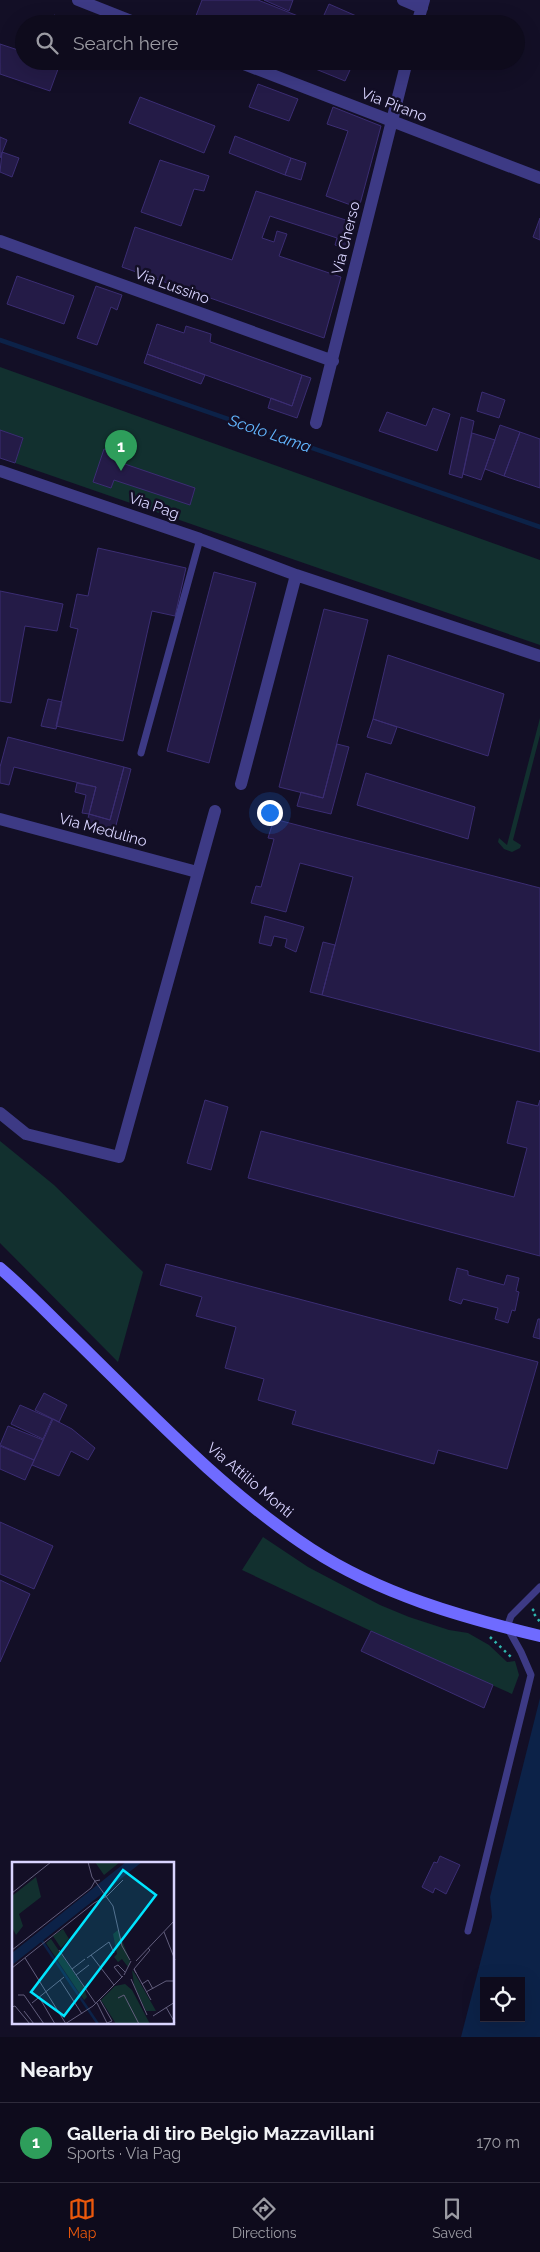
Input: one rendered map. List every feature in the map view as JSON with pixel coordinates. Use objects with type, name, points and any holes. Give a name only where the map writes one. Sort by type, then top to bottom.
[{"type":"main road","name":"Via Attilio Monti","points":[[0,1268],[207,1467],[267,1518],[312,1549],[360,1576],[441,1609],[536,1635]]},
{"type":"street","points":[[78,0],[116,15]]},
{"type":"street","points":[[403,0],[423,4]]},
{"type":"street","name":"Via Pirano","points":[[259,70],[540,178]]},
{"type":"street","name":"Via Cherso","points":[[316,423],[405,70]]},
{"type":"street","name":"Via Lussino","points":[[0,241],[333,361]]},
{"type":"street","name":"Via Pag","points":[[0,471],[200,539],[296,575],[540,656]]},
{"type":"street","points":[[241,784],[296,575]]},
{"type":"street","points":[[0,1113],[26,1134],[119,1157],[215,811]]},
{"type":"street","name":"Via Medulino","points":[[0,819],[197,872]]},
{"type":"lane","points":[[141,753],[200,539]]},
{"type":"lane","points":[[468,1931],[530,1675],[521,1652],[507,1627],[511,1616],[540,1587]]},
{"type":"path","points":[[532,1611],[540,1622]]},
{"type":"green space","points":[[0,367],[540,560],[540,645],[15,463],[23,439],[0,430]]},
{"type":"green space","points":[[540,718],[540,735],[513,840],[521,845],[520,848],[512,852],[504,849],[498,842],[499,838],[507,845]]},
{"type":"green space","points":[[0,1141],[54,1185],[143,1272],[118,1362],[0,1243]]},
{"type":"green space","points":[[263,1537],[308,1567],[380,1605],[449,1630],[468,1633],[489,1645],[507,1662],[515,1661],[519,1675],[512,1694],[371,1631],[242,1570]]},
{"type":"water","points":[[540,1698],[540,2037],[461,2037],[492,1917],[490,1897]]},
{"type":"building","points":[[202,0],[258,0],[296,15],[196,15]]},
{"type":"building","points":[[264,0],[293,0],[289,11]]},
{"type":"building","points":[[329,4],[354,15],[324,15]]},
{"type":"building","points":[[0,44],[15,49],[15,70],[58,70],[50,91],[0,74]]},
{"type":"building","points":[[318,70],[350,70],[345,81]]},
{"type":"building","points":[[258,84],[298,99],[289,121],[249,107]]},
{"type":"building","points":[[140,97],[215,126],[204,153],[129,123]]},
{"type":"building","points":[[333,107],[381,126],[359,208],[326,196],[348,131],[327,124]]},
{"type":"building","points":[[235,136],[291,158],[285,175],[229,153]]},
{"type":"building","points":[[0,137],[7,140],[0,158]]},
{"type":"building","points":[[2,152],[19,158],[12,177],[0,172]]},
{"type":"building","points":[[291,158],[306,163],[301,180],[285,175]]},
{"type":"building","points":[[160,160],[209,176],[204,191],[194,189],[181,226],[141,212]]},
{"type":"building","points":[[256,191],[355,223],[348,250],[335,245],[337,238],[270,216],[262,238],[274,242],[277,231],[287,234],[279,256],[341,277],[324,338],[122,267],[135,227],[232,260]]},
{"type":"building","points":[[540,218],[540,240],[533,237]]},
{"type":"building","points":[[17,276],[74,296],[64,324],[7,304]]},
{"type":"building","points":[[96,286],[122,295],[117,310],[111,307],[97,345],[77,338]]},
{"type":"building","points":[[157,324],[184,333],[186,326],[211,334],[210,342],[302,375],[292,406],[147,354]]},
{"type":"building","points":[[147,354],[205,375],[201,384],[144,363]]},
{"type":"building","points":[[302,375],[311,378],[297,418],[268,408],[271,398],[292,406]]},
{"type":"building","points":[[482,392],[505,400],[499,418],[477,411]]},
{"type":"building","points":[[433,408],[450,414],[437,451],[379,431],[387,412],[426,426]]},
{"type":"building","points":[[461,417],[474,421],[462,478],[449,474]]},
{"type":"building","points":[[500,425],[520,432],[504,476],[485,469]]},
{"type":"building","points":[[0,430],[23,438],[15,463],[0,458]]},
{"type":"building","points":[[520,432],[540,439],[540,488],[504,476]]},
{"type":"building","points":[[472,433],[495,440],[481,480],[463,474]]},
{"type":"building","points":[[104,449],[122,454],[119,462],[195,488],[190,505],[114,480],[111,488],[93,482]]},
{"type":"building","points":[[98,548],[186,568],[175,616],[152,611],[123,741],[56,726],[78,629],[70,627],[77,594],[88,596]]},
{"type":"building","points":[[214,572],[256,583],[209,763],[167,751]]},
{"type":"building","points":[[0,591],[63,604],[57,631],[25,626],[11,703],[0,701]]},
{"type":"building","points":[[324,609],[368,620],[323,798],[279,787]]},
{"type":"building","points":[[388,655],[504,694],[488,756],[373,719]]},
{"type":"building","points":[[48,699],[62,702],[56,729],[41,726]]},
{"type":"building","points":[[373,719],[397,727],[391,744],[367,737]]},
{"type":"building","points":[[8,737],[124,767],[110,820],[89,814],[96,787],[14,767],[9,785],[0,783],[0,767]]},
{"type":"building","points":[[337,744],[349,747],[331,814],[297,806],[301,792],[323,798]]},
{"type":"building","points":[[124,767],[131,769],[115,829],[87,822],[89,814],[110,820]]},
{"type":"building","points":[[366,773],[475,807],[468,839],[357,805]]},
{"type":"building","points":[[77,783],[96,787],[89,814],[82,813],[86,795],[75,792]]},
{"type":"building","points":[[274,819],[540,888],[540,1052],[322,995],[353,877],[300,863],[286,912],[251,903],[256,886],[261,887],[274,839],[268,838]]},
{"type":"building","points":[[265,916],[304,927],[296,952],[285,947],[287,939],[274,936],[271,946],[259,943]]},
{"type":"building","points":[[323,942],[335,945],[322,995],[310,992]]},
{"type":"building","points":[[205,1100],[228,1107],[211,1170],[187,1163]]},
{"type":"building","points":[[540,1100],[540,1256],[248,1178],[261,1131],[514,1197],[527,1148],[507,1143],[517,1101],[538,1106]]},
{"type":"building","points":[[166,1264],[538,1362],[507,1469],[438,1450],[434,1464],[292,1424],[296,1411],[258,1400],[264,1379],[225,1368],[236,1327],[196,1316],[202,1297],[160,1285]]},
{"type":"building","points":[[457,1268],[468,1271],[468,1275],[504,1285],[507,1275],[519,1278],[516,1291],[519,1292],[515,1311],[512,1310],[508,1323],[495,1319],[498,1308],[463,1299],[461,1304],[449,1300]]},
{"type":"building","points":[[538,1319],[540,1319],[540,1339],[533,1337]]},
{"type":"building","points":[[44,1393],[67,1405],[59,1422],[35,1410]]},
{"type":"building","points":[[20,1405],[52,1419],[43,1439],[11,1424]]},
{"type":"building","points":[[53,1419],[72,1429],[95,1448],[88,1460],[71,1451],[59,1476],[32,1465]]},
{"type":"building","points":[[8,1426],[43,1440],[34,1460],[0,1445]]},
{"type":"building","points":[[0,1446],[34,1460],[25,1480],[0,1469]]},
{"type":"building","points":[[0,1522],[53,1546],[34,1589],[0,1574]]},
{"type":"building","points":[[0,1580],[30,1594],[0,1662]]},
{"type":"building","points":[[371,1631],[493,1685],[484,1708],[361,1651]]},
{"type":"building","points":[[440,1856],[460,1865],[446,1894],[435,1888],[433,1893],[422,1887],[434,1862],[437,1863]]},
{"type":"waterway","name":"Scolo Lama","points":[[0,340],[540,527]]},
{"type":"place","name":"Galleria di tiro Belgio Mazzavillani","points":[[121,471]]}]
